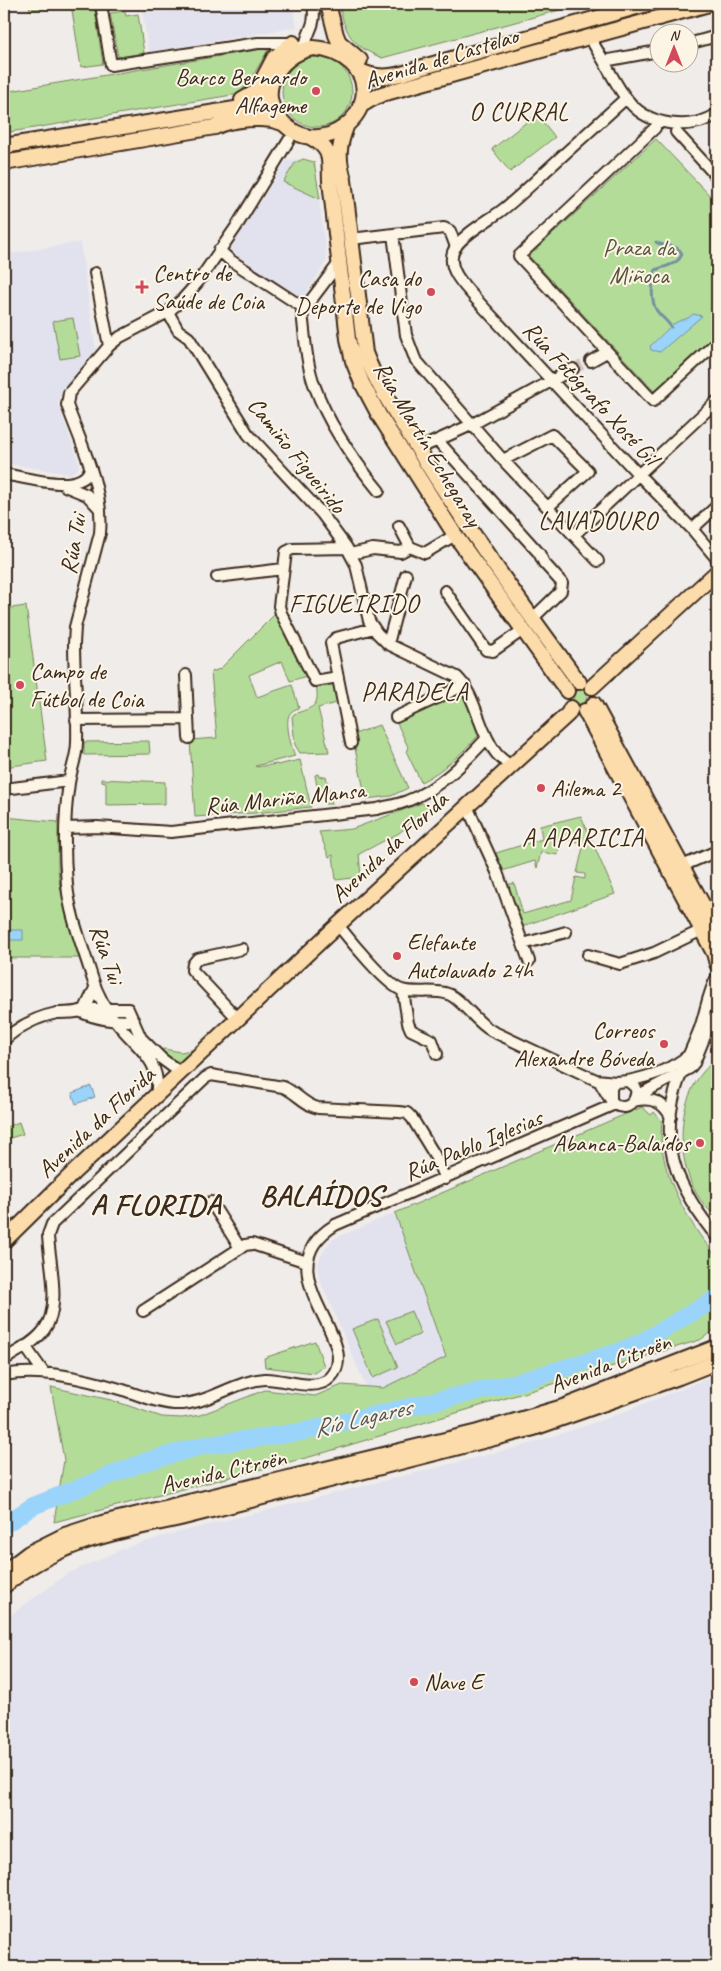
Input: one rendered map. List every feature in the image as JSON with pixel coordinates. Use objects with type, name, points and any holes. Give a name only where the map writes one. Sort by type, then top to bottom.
[{"type":"main road","points":[[328,4],[339,42],[369,67],[393,69],[423,66]]},
{"type":"main road","name":"Avenida de Castelao","points":[[358,70],[365,74],[385,77],[405,74],[423,66],[647,4]]},
{"type":"main road","name":"Avenida de Castelao","points":[[360,106],[382,94],[403,90],[708,4]]},
{"type":"main road","points":[[4,146],[241,108],[259,101],[266,95],[277,71],[296,52],[299,46]]},
{"type":"main road","points":[[4,163],[216,128],[222,124],[263,119],[274,120],[282,123],[294,132],[319,138],[334,134],[346,127],[355,117],[363,95],[362,84],[358,70],[337,53],[324,48],[299,46],[274,58],[256,92],[247,98],[213,111]]},
{"type":"main road","points":[[271,84],[270,96],[273,108],[282,123]]},
{"type":"main road","points":[[216,128],[222,131],[268,126],[289,140],[319,150],[337,176],[346,170],[347,141],[371,108],[403,90]]},
{"type":"main road","name":"Rúa Martín Echegaray","points":[[346,127],[339,153],[340,169],[337,176],[339,263],[348,339],[353,361],[362,383],[379,415],[455,535],[528,624],[585,684]]},
{"type":"main road","name":"Rúa Martín Echegaray","points":[[310,137],[321,142],[326,148],[330,164],[337,176],[351,238],[365,353],[373,375],[393,411],[528,624],[567,691]]},
{"type":"main road","points":[[717,572],[585,684],[572,685],[567,691],[566,700],[583,708],[682,866],[717,931]]},
{"type":"main road","points":[[583,708],[596,695],[585,684]]},
{"type":"main road","points":[[583,708],[702,930],[714,953],[717,964]]},
{"type":"main road","name":"Avenida da Florida","points":[[5,1239],[180,1073],[510,766],[568,714],[583,708]]},
{"type":"main road","name":"Avenida Citroën","points":[[4,1572],[29,1553],[65,1535],[102,1523],[478,1432],[563,1406],[717,1347]]},
{"type":"main road","name":"Avenida Citroën","points":[[4,1586],[20,1573],[46,1557],[89,1539],[534,1428],[717,1362]]},
{"type":"street","points":[[101,4],[112,65],[258,43],[299,46],[305,42],[314,23],[313,4]]},
{"type":"street","points":[[299,46],[309,18],[307,4]]},
{"type":"street","points":[[322,4],[331,40],[337,53]]},
{"type":"street","points":[[698,41],[717,36]]},
{"type":"street","points":[[590,37],[625,99],[647,116],[668,123],[688,124],[707,120],[717,114]]},
{"type":"street","points":[[604,62],[648,53]]},
{"type":"street","points":[[351,238],[444,228],[450,231],[456,247],[474,228],[480,227],[510,204],[625,99]]},
{"type":"street","points":[[655,128],[519,256],[653,401],[717,342]]},
{"type":"street","points":[[676,132],[717,177]]},
{"type":"street","name":"Rúa Tui","points":[[156,1096],[157,1076],[147,1054],[115,1021],[95,988],[70,905],[65,828],[69,781],[75,763],[77,743],[74,660],[75,628],[100,533],[100,510],[99,495],[67,405],[67,399],[69,394],[109,346],[120,337],[168,312],[198,282],[236,227],[289,140]]},
{"type":"street","points":[[393,234],[406,335],[409,347],[415,358],[503,460],[598,562]]},
{"type":"street","name":"Rúa Fotógrafo Xosé Gil","points":[[456,247],[452,253],[457,276],[638,474],[692,529],[717,559]]},
{"type":"street","points":[[219,250],[230,260],[304,308]]},
{"type":"street","points":[[339,263],[302,312],[307,357],[315,387],[330,419],[365,474],[379,491]]},
{"type":"street","points":[[95,273],[109,346]]},
{"type":"street","name":"Camiño Figueirido","points":[[168,312],[178,330],[189,338],[248,434],[322,514],[348,551],[356,565],[369,621],[374,628],[388,644],[457,677],[465,685]]},
{"type":"street","points":[[591,361],[607,352]]},
{"type":"street","points":[[418,449],[438,441],[553,382],[573,369]]},
{"type":"street","points":[[574,535],[717,401]]},
{"type":"street","points":[[503,460],[552,435],[588,471],[548,507]]},
{"type":"street","points":[[438,441],[539,552],[544,563],[562,583],[561,591],[528,624],[492,651],[486,650],[445,591]]},
{"type":"street","points":[[4,474],[60,483],[75,483],[86,477],[90,468]]},
{"type":"street","points":[[60,483],[87,494],[100,510]]},
{"type":"street","points":[[692,529],[717,506]]},
{"type":"street","points":[[398,526],[410,547],[425,553],[455,535]]},
{"type":"street","points":[[348,551],[373,549],[401,552],[410,547]]},
{"type":"street","name":"Camiño Figueirido","points":[[338,677],[316,681],[280,613],[279,606],[286,552],[292,549],[348,551]]},
{"type":"street","points":[[217,577],[283,569]]},
{"type":"street","points":[[388,644],[406,575]]},
{"type":"street","points":[[351,743],[331,643],[336,638],[374,628]]},
{"type":"street","points":[[186,675],[189,738]]},
{"type":"street","points":[[396,717],[465,685],[487,738],[496,753],[510,766]]},
{"type":"street","points":[[76,720],[188,719]]},
{"type":"street","name":"Rúa Mariña Mansa","points":[[65,828],[97,827],[171,832],[377,809],[407,801],[435,787],[487,738]]},
{"type":"street","points":[[4,789],[69,781]]},
{"type":"street","points":[[467,806],[496,872],[530,961]]},
{"type":"street","points":[[682,866],[717,850]]},
{"type":"street","points":[[338,926],[394,986],[403,991],[448,994],[454,997],[484,1027],[599,1081],[628,1081],[663,1071],[690,1054]]},
{"type":"street","points":[[588,955],[620,964],[654,953],[702,930]]},
{"type":"street","points":[[523,944],[566,932]]},
{"type":"street","points":[[238,1019],[192,970],[193,964],[197,960],[242,949]]},
{"type":"street","points":[[717,977],[675,1092],[671,1117],[672,1153],[679,1179],[693,1206],[717,1237]]},
{"type":"street","points":[[83,1011],[95,988]]},
{"type":"street","points":[[403,991],[408,1023],[411,1030],[432,1040],[437,1054]]},
{"type":"street","name":"Rúa Tui","points":[[107,1010],[128,1009],[141,1038],[162,1059],[180,1073]]},
{"type":"street","points":[[4,1040],[21,1026],[36,1020],[57,1014],[107,1010]]},
{"type":"street","points":[[83,1011],[96,1018],[134,1021]]},
{"type":"street","points":[[599,1081],[613,1101],[628,1106],[636,1098],[682,1073],[694,1063],[711,1021],[717,1013]]},
{"type":"street","name":"Rúa Tui","points":[[147,1054],[162,1059]]},
{"type":"street","points":[[4,1360],[45,1329],[52,1313],[52,1274],[48,1234],[52,1224],[205,1078],[211,1076],[283,1087],[312,1107],[407,1113],[434,1154],[445,1179]]},
{"type":"street","points":[[628,1081],[634,1085],[636,1098]]},
{"type":"street","points":[[613,1101],[611,1087],[616,1082]]},
{"type":"street","points":[[636,1098],[650,1099],[656,1102],[667,1108],[671,1117]]},
{"type":"street","name":"Rúa Pablo Iglesias","points":[[6,1374],[44,1373],[109,1386],[174,1404],[187,1404],[199,1401],[263,1379],[318,1384],[331,1376],[338,1363],[338,1354],[309,1283],[307,1262],[310,1250],[316,1239],[335,1225],[445,1179],[613,1101]]},
{"type":"street","points":[[211,1202],[240,1248]]},
{"type":"street","points":[[143,1311],[240,1248],[252,1244],[307,1262]]},
{"type":"street","points":[[25,1346],[44,1373]]},
{"type":"street","points":[[6,1374],[8,1364],[15,1353]]},
{"type":"shaded area","points":[[141,4],[292,4],[297,27],[149,52]]},
{"type":"shaded area","points":[[303,159],[314,162],[327,260],[304,297],[299,297],[239,259],[231,248],[287,160]]},
{"type":"shaded area","points":[[80,242],[96,350],[62,390],[58,403],[79,463],[78,469],[70,474],[4,463],[4,255]]},
{"type":"shaded area","points":[[395,1213],[451,1372],[389,1388],[366,1387],[319,1278],[317,1265],[326,1246],[333,1239]]},
{"type":"shaded area","points":[[717,1375],[717,1967],[4,1967],[5,1619],[67,1574],[122,1549],[160,1537],[526,1445],[600,1421]]},
{"type":"green space","points":[[29,4],[59,4],[57,6],[30,10]]},
{"type":"green space","points":[[71,4],[94,4],[103,64],[81,67]]},
{"type":"green space","points":[[339,4],[582,4],[382,58],[363,48],[352,38],[344,24]]},
{"type":"green space","points":[[125,11],[126,16],[138,14],[144,53],[118,57],[110,13]]},
{"type":"green space","points":[[262,49],[268,50],[248,84],[238,94],[4,133],[4,92]]},
{"type":"green space","points":[[310,57],[324,57],[337,63],[346,72],[352,85],[350,105],[342,117],[324,127],[310,127],[297,121],[288,112],[282,99],[282,85],[288,72],[297,63]]},
{"type":"green space","points":[[537,114],[555,137],[510,172],[492,149]]},
{"type":"green space","name":"Praza da Miñoca","points":[[656,139],[717,203],[717,333],[655,392],[529,256]]},
{"type":"green space","points":[[303,159],[314,162],[320,199],[283,182],[295,163]]},
{"type":"green space","points":[[73,318],[80,356],[60,359],[53,321]]},
{"type":"green space","name":"Campo de Fútbol de Coia","points":[[26,606],[47,761],[4,767],[4,609]]},
{"type":"green space","points":[[277,612],[310,675],[290,681],[282,661],[249,675],[257,697],[292,685],[299,708],[291,712],[288,719],[289,735],[295,756],[255,766],[277,765],[300,760],[311,807],[195,817],[190,740],[217,738],[211,672],[220,669]]},
{"type":"green space","points":[[335,681],[340,702],[318,708],[329,752],[300,753],[295,745],[292,717],[294,714],[314,705],[317,697],[316,684]]},
{"type":"green space","points":[[580,690],[585,692],[587,697],[585,702],[580,704],[575,702],[573,697],[575,692]]},
{"type":"green space","points":[[462,692],[479,731],[478,736],[451,762],[421,782],[406,751],[409,749],[396,721]]},
{"type":"green space","points":[[379,725],[408,788],[391,796],[366,799],[352,735]]},
{"type":"green space","points":[[149,741],[150,754],[84,755],[84,742]]},
{"type":"green space","points":[[318,774],[319,777],[326,776],[332,804],[325,804],[324,798],[319,798],[315,775]]},
{"type":"green space","points":[[101,779],[165,782],[165,804],[106,805],[106,782],[101,781]]},
{"type":"green space","points":[[422,803],[430,809],[399,833],[359,854],[361,877],[336,880],[333,855],[329,857],[319,832],[352,829]]},
{"type":"green space","points":[[581,816],[615,894],[520,927],[507,885],[514,883],[523,914],[571,900],[576,877],[585,879],[585,874],[577,873],[584,843],[561,839],[558,855],[541,852],[537,868],[535,861],[502,871],[496,853],[542,839],[540,826]]},
{"type":"green space","points":[[4,817],[58,822],[60,887],[79,958],[4,958]]},
{"type":"green space","points":[[159,1050],[181,1052],[191,1050],[193,1052],[181,1062],[170,1059]]},
{"type":"green space","name":"Abanca-Balaídos","points":[[717,1059],[717,1218],[700,1199],[691,1183],[685,1164],[682,1136],[685,1108],[689,1095],[703,1072]]},
{"type":"green space","points":[[642,1107],[651,1115],[654,1112],[662,1121],[663,1151],[670,1180],[683,1208],[717,1259],[717,1328],[700,1340],[313,1456],[54,1522],[64,1460],[51,1387],[111,1400],[162,1417],[182,1418],[200,1415],[265,1390],[315,1396],[342,1385],[383,1388],[446,1357],[395,1213]]},
{"type":"green space","points":[[19,1122],[23,1134],[4,1140],[4,1128]]},
{"type":"green space","points":[[411,1311],[421,1334],[397,1344],[386,1321]]},
{"type":"green space","points":[[378,1319],[398,1367],[373,1378],[352,1329]]},
{"type":"green space","points":[[315,1341],[324,1366],[314,1373],[265,1367],[264,1358]]},
{"type":"water","points":[[693,314],[702,316],[660,352],[651,350],[650,346],[672,325]]},
{"type":"water","points":[[4,930],[23,930],[23,940],[4,940]]},
{"type":"water","points":[[91,1086],[95,1097],[76,1104],[72,1093]]},
{"type":"waterway","points":[[656,242],[677,248],[682,254],[678,261],[655,270],[653,280],[652,297],[655,307],[671,327]]},
{"type":"waterway","name":"Río Lagares","points":[[4,1525],[33,1506],[144,1462],[201,1446],[300,1432],[518,1382],[618,1352],[643,1341],[717,1298]]},
{"type":"tunnel","points":[[573,369],[591,361]]},
{"type":"place","name":"Barco Bernardo Alfageme","points":[[316,91]]},
{"type":"place","name":"Centro de Saúde de Coia","points":[[142,287]]},
{"type":"place","name":"Casa do Deporte de Vigo","points":[[431,292]]},
{"type":"place","name":"Campo de Fútbol de Coia","points":[[20,685]]},
{"type":"place","name":"Ailema 2","points":[[541,788]]},
{"type":"place","name":"Elefante Autolavado 24h","points":[[397,956]]},
{"type":"place","name":"Correos Alexandre Bóveda","points":[[664,1044]]},
{"type":"place","name":"Abanca-Balaídos","points":[[700,1143]]},
{"type":"place","name":"Nave E","points":[[414,1682]]},
{"type":"district","name":"O CURRAL","points":[[519,112]]},
{"type":"district","name":"LAVADOURO","points":[[598,521]]},
{"type":"district","name":"FIGUEIRIDO","points":[[354,604]]},
{"type":"district","name":"PARADELA","points":[[415,692]]},
{"type":"district","name":"A APARICIA","points":[[583,838]]},
{"type":"district","name":"BALAÍDOS","points":[[321,1195]]},
{"type":"district","name":"A FLORIDA","points":[[156,1204]]}]
